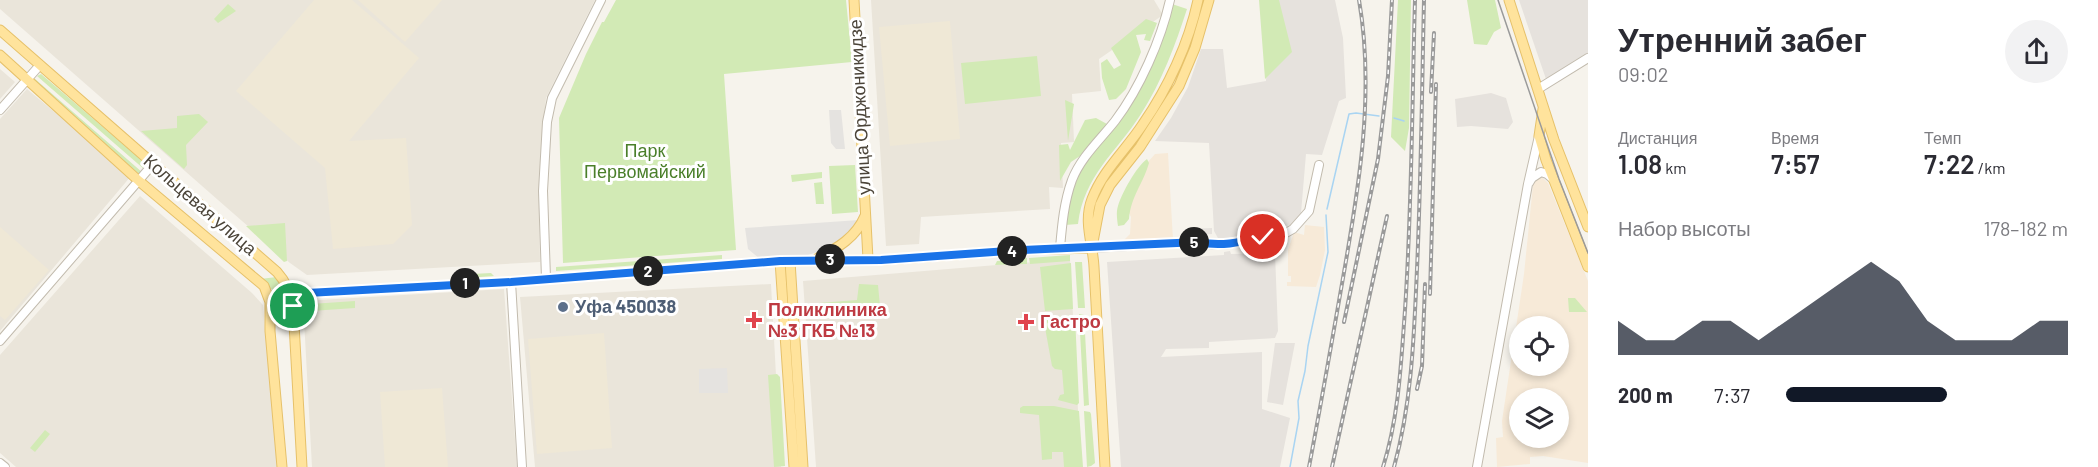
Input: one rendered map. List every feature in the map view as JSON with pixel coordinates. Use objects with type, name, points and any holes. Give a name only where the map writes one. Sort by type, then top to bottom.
[{"type":"main road","name":"улица Орджоникидзе","points":[[854,0],[868,259]]},
{"type":"main road","points":[[1106,467],[1092,248],[1087,225],[1090,202],[1100,180],[1143,124],[1168,81],[1185,44],[1198,0]]},
{"type":"main road","points":[[1092,248],[1100,205],[1110,185],[1152,129],[1179,86],[1195,48],[1209,0]]},
{"type":"main road","points":[[1509,0],[1568,177],[1588,227]]},
{"type":"main road","name":"Кольцевая улица","points":[[0,30],[285,281],[292,298],[302,467]]},
{"type":"main road","name":"Кольцевая улица","points":[[0,55],[139,181],[264,286],[270,302]]},
{"type":"main road","points":[[1544,107],[1539,136],[1588,267]]},
{"type":"main road","name":"улица Орджоникидзе","points":[[816,260],[847,241],[861,225],[866,214]]},
{"type":"main road","points":[[785,261],[881,260],[1060,248],[1092,248]]},
{"type":"main road","points":[[785,261],[794,467]]},
{"type":"main road","points":[[785,261],[803,467]]},
{"type":"main road","points":[[270,302],[270,331],[282,467]]},
{"type":"street","points":[[546,278],[543,191],[547,122],[552,98],[602,0]]},
{"type":"street","points":[[1060,248],[1065,202],[1072,179],[1082,161],[1116,120],[1133,93],[1151,57],[1170,0]]},
{"type":"street","points":[[1538,89],[1588,58]]},
{"type":"street","points":[[0,110],[39,65]]},
{"type":"street","points":[[1477,467],[1528,184],[1539,136]]},
{"type":"street","points":[[0,341],[153,165]]},
{"type":"street","points":[[1092,248],[1199,242],[1223,244],[1263,237],[1277,238],[1293,229],[1309,211],[1319,165]]},
{"type":"street","points":[[1528,184],[1541,172],[1554,180]]},
{"type":"street","points":[[270,302],[307,293],[511,282],[785,261]]},
{"type":"street","points":[[511,282],[522,467]]},
{"type":"street","points":[[0,463],[5,467]]},
{"type":"shaded area","points":[[0,0],[595,0],[546,98],[541,148],[540,262],[307,275],[290,263],[0,9]]},
{"type":"shaded area","points":[[314,0],[352,0],[419,58],[349,141],[406,138],[412,225],[393,244],[333,249],[325,168],[236,91]]},
{"type":"shaded area","points":[[358,0],[442,0],[405,42]]},
{"type":"shaded area","points":[[871,0],[1154,0],[1163,15],[1099,59],[1101,91],[1072,94],[1074,142],[1061,143],[1063,188],[1049,187],[1050,209],[921,217],[919,244],[886,246]]},
{"type":"shaded area","points":[[1269,0],[1335,0],[1343,38],[1346,98],[1339,101],[1322,155],[1306,154],[1301,213],[1291,225],[1219,240],[1214,231],[1209,143],[1155,141],[1188,87],[1201,49],[1223,49],[1227,88],[1266,81]]},
{"type":"shaded area","points":[[1519,0],[1588,0],[1588,54],[1547,82]]},
{"type":"shaded area","points":[[950,21],[960,139],[890,146],[879,27]]},
{"type":"shaded area","points":[[0,69],[15,82],[0,99]]},
{"type":"shaded area","points":[[27,89],[131,176],[0,331],[0,119]]},
{"type":"shaded area","points":[[1491,93],[1506,98],[1513,122],[1508,129],[1457,127],[1455,99]]},
{"type":"shaded area","points":[[829,110],[841,110],[845,149],[836,149],[831,143]]},
{"type":"shaded area","points":[[1168,153],[1173,240],[1121,243],[1130,234],[1131,217],[1128,211],[1147,163],[1155,154]]},
{"type":"shaded area","points":[[1538,177],[1548,183],[1588,281],[1588,463],[1543,456],[1530,457],[1530,464],[1497,467],[1496,438],[1503,437],[1502,421],[1509,374],[1569,376],[1569,316],[1518,316],[1533,185]]},
{"type":"shaded area","points":[[140,196],[263,305],[278,467],[16,467],[0,453],[0,355]]},
{"type":"shaded area","points":[[859,220],[836,246],[808,255],[760,259],[748,249],[745,228]]},
{"type":"shaded area","points":[[1305,225],[1324,227],[1325,250],[1320,275],[1316,287],[1287,286],[1287,282],[1291,282],[1291,276],[1288,276],[1288,250],[1294,232],[1304,235]]},
{"type":"shaded area","points":[[0,227],[49,270],[5,320],[0,316]]},
{"type":"shaded area","points":[[1212,228],[1212,234],[1188,236],[1187,229]]},
{"type":"shaded area","points":[[1230,251],[1231,254],[1275,253],[1278,331],[1275,338],[1209,342],[1209,348],[1166,349],[1161,357],[1262,352],[1262,409],[1290,418],[1280,467],[1121,467],[1107,262],[1224,255],[1224,252]]},
{"type":"shaded area","points":[[1070,259],[1081,467],[816,467],[803,281]]},
{"type":"shaded area","points":[[771,284],[781,467],[535,467],[520,297]]},
{"type":"shaded area","points":[[504,289],[517,467],[312,467],[303,301]]},
{"type":"shaded area","points":[[604,333],[612,448],[537,454],[528,339]]},
{"type":"shaded area","points":[[1275,343],[1295,343],[1283,405],[1267,402]]},
{"type":"shaded area","points":[[727,368],[728,393],[699,393],[699,369]]},
{"type":"shaded area","points":[[442,388],[448,467],[385,467],[380,392]]},
{"type":"green space","name":"Парк Первомайский","points":[[616,0],[846,0],[852,62],[724,74],[736,250],[563,263],[559,118],[586,54]]},
{"type":"green space","points":[[1259,0],[1279,0],[1292,52],[1265,79]]},
{"type":"green space","points":[[1398,0],[1411,0],[1409,128],[1405,151],[1391,137]]},
{"type":"green space","points":[[1467,0],[1495,0],[1501,28],[1494,32],[1487,45],[1474,44]]},
{"type":"green space","points":[[228,4],[236,11],[218,23],[214,19]]},
{"type":"green space","points":[[1172,4],[1187,9],[1162,76],[1141,114],[1094,178],[1081,207],[1078,224],[1065,225],[1066,212],[1077,175],[1130,104]]},
{"type":"green space","points":[[1146,19],[1157,23],[1150,41],[1144,40],[1146,34],[1136,35],[1141,52],[1126,89],[1116,99],[1109,100],[1102,78],[1101,63],[1107,59],[1114,69],[1121,65],[1111,48]]},
{"type":"green space","points":[[1037,56],[1041,96],[965,104],[961,63]]},
{"type":"green space","points":[[41,74],[145,163],[147,168],[145,170],[37,76]]},
{"type":"green space","points":[[34,78],[143,173],[138,173],[35,84]]},
{"type":"green space","points":[[1065,100],[1074,104],[1068,141]]},
{"type":"green space","points":[[199,114],[208,122],[186,145],[187,165],[184,169],[141,131],[177,128],[177,116]]},
{"type":"green space","points":[[1096,118],[1107,124],[1105,131],[1098,139],[1092,141],[1083,154],[1071,162],[1060,181],[1059,145],[1068,144],[1070,150],[1085,120]]},
{"type":"green space","points":[[1147,159],[1149,163],[1132,204],[1129,219],[1124,225],[1118,226],[1117,211],[1120,201],[1134,174]]},
{"type":"green space","points":[[855,165],[858,212],[832,214],[829,166]]},
{"type":"green space","points":[[822,172],[822,178],[792,182],[791,175]]},
{"type":"green space","points":[[822,182],[824,204],[816,204],[814,183]]},
{"type":"green space","points":[[285,223],[287,261],[284,262],[246,226]]},
{"type":"green space","points":[[722,255],[722,259],[556,271],[556,267]]},
{"type":"green space","points":[[1070,255],[1070,261],[1030,264],[1029,258]]},
{"type":"green space","points":[[1027,258],[1027,264],[995,265],[997,261]]},
{"type":"green space","points":[[1075,262],[1082,262],[1085,308],[1078,308]]},
{"type":"green space","points":[[1071,263],[1073,309],[1045,311],[1040,267]]},
{"type":"green space","points":[[491,273],[494,276],[453,279],[452,275]]},
{"type":"green space","points":[[277,277],[283,286],[282,291],[272,289],[260,279]]},
{"type":"green space","points":[[859,284],[878,285],[880,306],[815,308],[819,303],[857,300]]},
{"type":"green space","points":[[1568,298],[1575,298],[1587,312],[1569,312]]},
{"type":"green space","points":[[355,301],[355,308],[311,311],[311,304]]},
{"type":"green space","points":[[1079,314],[1084,315],[1089,405],[1084,406]]},
{"type":"green space","points":[[1075,316],[1079,403],[1077,405],[1058,400],[1060,395],[1064,394],[1062,370],[1052,366],[1044,322],[1047,318]]},
{"type":"green space","points":[[777,374],[780,377],[785,466],[774,467],[768,375]]},
{"type":"green space","points":[[1023,406],[1054,406],[1079,411],[1083,467],[1064,467],[1063,452],[1052,452],[1052,459],[1042,460],[1039,415],[1020,413],[1020,408]]},
{"type":"green space","points":[[1084,411],[1091,414],[1095,463],[1087,467]]},
{"type":"green space","points":[[45,430],[50,434],[35,452],[30,448]]},
{"type":"waterway","points":[[1327,209],[1349,114],[1379,116]]},
{"type":"waterway","points":[[1394,118],[1404,121]]},
{"type":"waterway","points":[[1290,467],[1299,418],[1298,401],[1328,252],[1326,215]]},
{"type":"tram line","points":[[1498,0],[1559,179],[1588,253]]},
{"type":"railway","points":[[1309,467],[1349,244],[1363,139],[1366,69],[1359,0]]},
{"type":"railway","points":[[1344,322],[1378,159],[1388,76],[1392,0]]},
{"type":"railway","points":[[1383,467],[1396,409],[1405,310],[1415,0]]},
{"type":"railway","points":[[1394,467],[1405,418],[1413,344],[1420,202],[1424,0]]},
{"type":"railway","points":[[1431,92],[1434,33]]},
{"type":"railway","points":[[1430,294],[1436,84]]},
{"type":"railway","points":[[1332,467],[1387,216]]},
{"type":"railway","points":[[1417,389],[1422,366],[1425,284]]},
{"type":"place","name":"Уфа 450038","points":[[563,307]]},
{"type":"place","name":"Поликлиника №3 ГКБ №13","points":[[754,320]]},
{"type":"place","name":"Гастро","points":[[1026,322]]},
{"type":"route","points":[[293,306],[292,298],[307,293],[511,282],[780,261],[881,260],[1023,250],[1199,242],[1212,245],[1230,244],[1263,237]]}]
